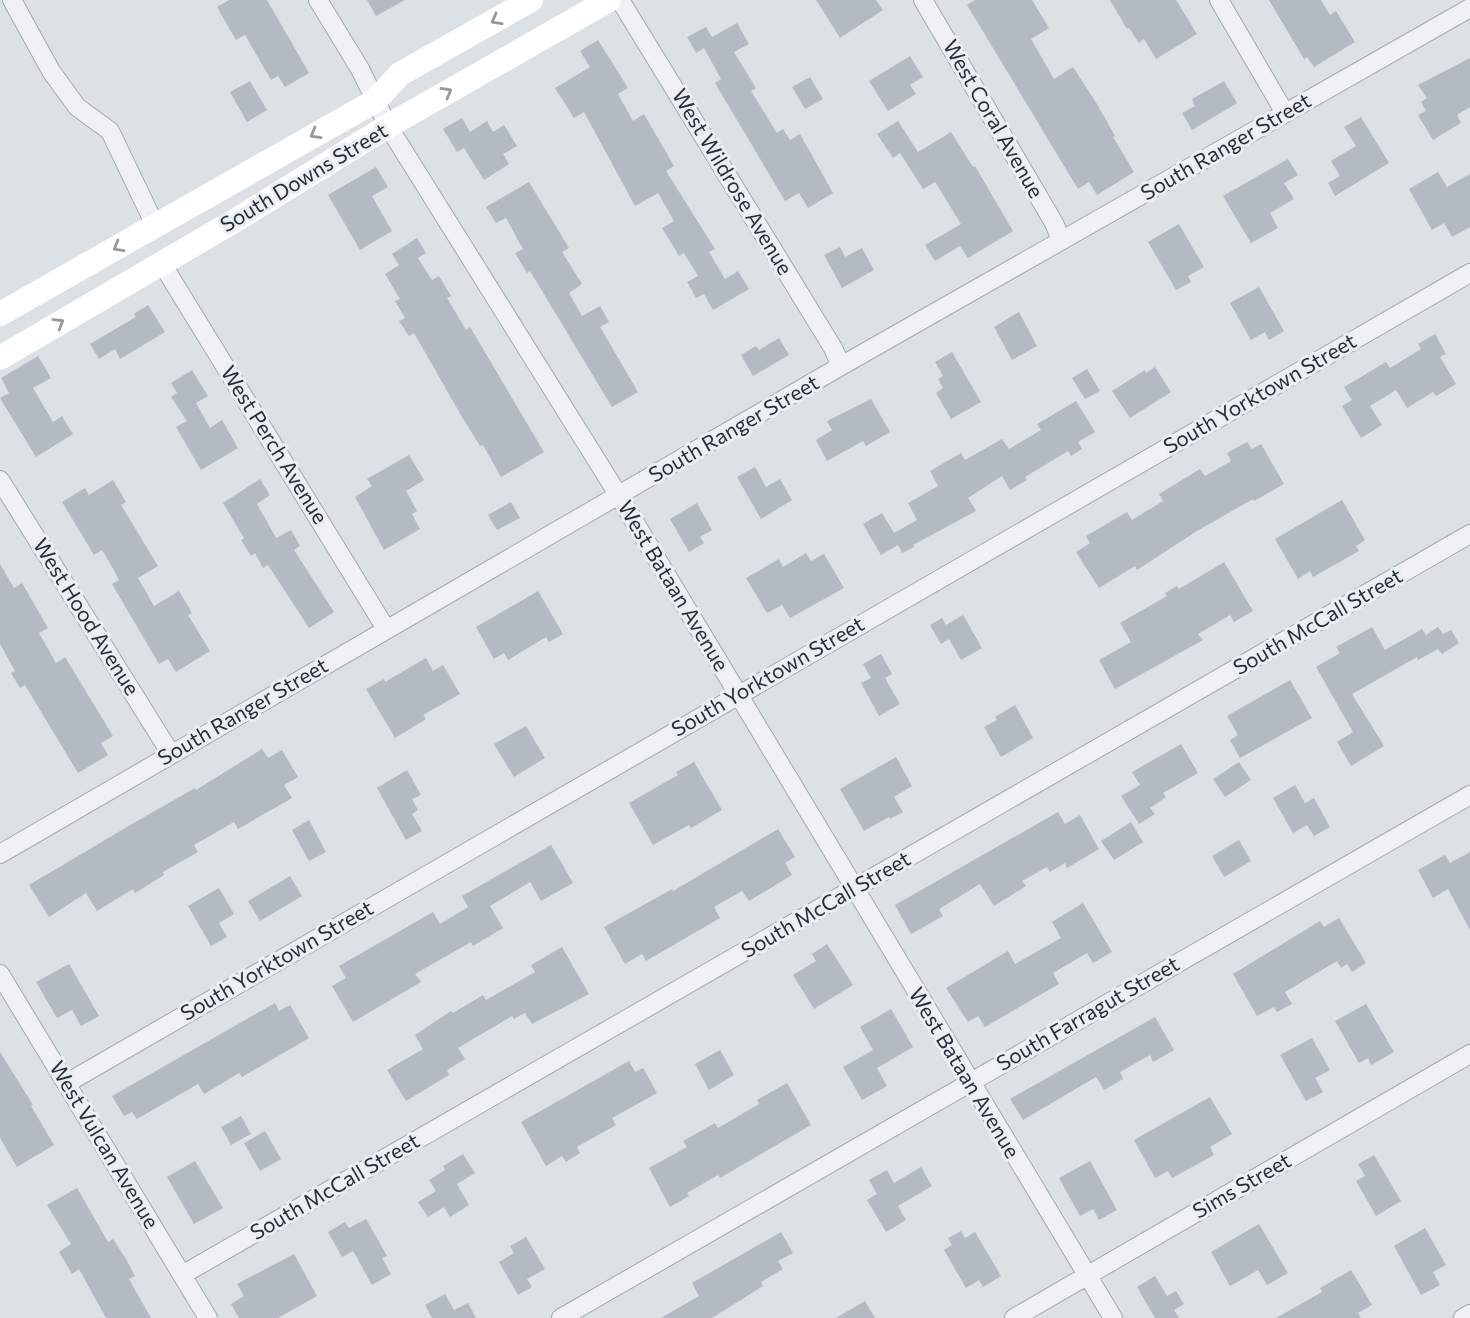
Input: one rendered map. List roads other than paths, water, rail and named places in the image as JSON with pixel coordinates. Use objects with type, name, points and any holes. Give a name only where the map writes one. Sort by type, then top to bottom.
[{"type":"main road","name":"South Downs Street","points":[[0,314],[375,101],[400,74],[531,0]]},
{"type":"main road","name":"South Downs Street","points":[[0,358],[241,217],[388,126],[609,0]]},
{"type":"street","points":[[12,0],[51,71],[77,107],[110,131],[155,225]]},
{"type":"street","name":"West Bataan Avenue","points":[[318,0],[359,69],[388,126],[620,496],[1113,1318]]},
{"type":"street","name":"West Wildrose Avenue","points":[[621,0],[833,348],[841,366]]},
{"type":"street","name":"West Coral Avenue","points":[[923,0],[1054,223],[1061,240]]},
{"type":"street","points":[[1219,0],[1285,113]]},
{"type":"street","name":"South Ranger Street","points":[[0,855],[841,366],[1470,8]]},
{"type":"street","name":"West Perch Avenue","points":[[161,262],[386,629]]},
{"type":"street","name":"South Yorktown Street","points":[[67,1083],[1470,273]]},
{"type":"street","name":"West Hood Avenue","points":[[0,480],[171,754]]},
{"type":"street","name":"South McCall Street","points":[[182,1275],[1470,534]]},
{"type":"street","name":"South Farragut Street","points":[[561,1318],[1470,794]]},
{"type":"street","name":"West Vulcan Avenue","points":[[0,974],[208,1318]]},
{"type":"street","name":"Sims Street","points":[[1014,1318],[1470,1055]]},
{"type":"street","points":[[1463,1318],[1470,1314]]}]
